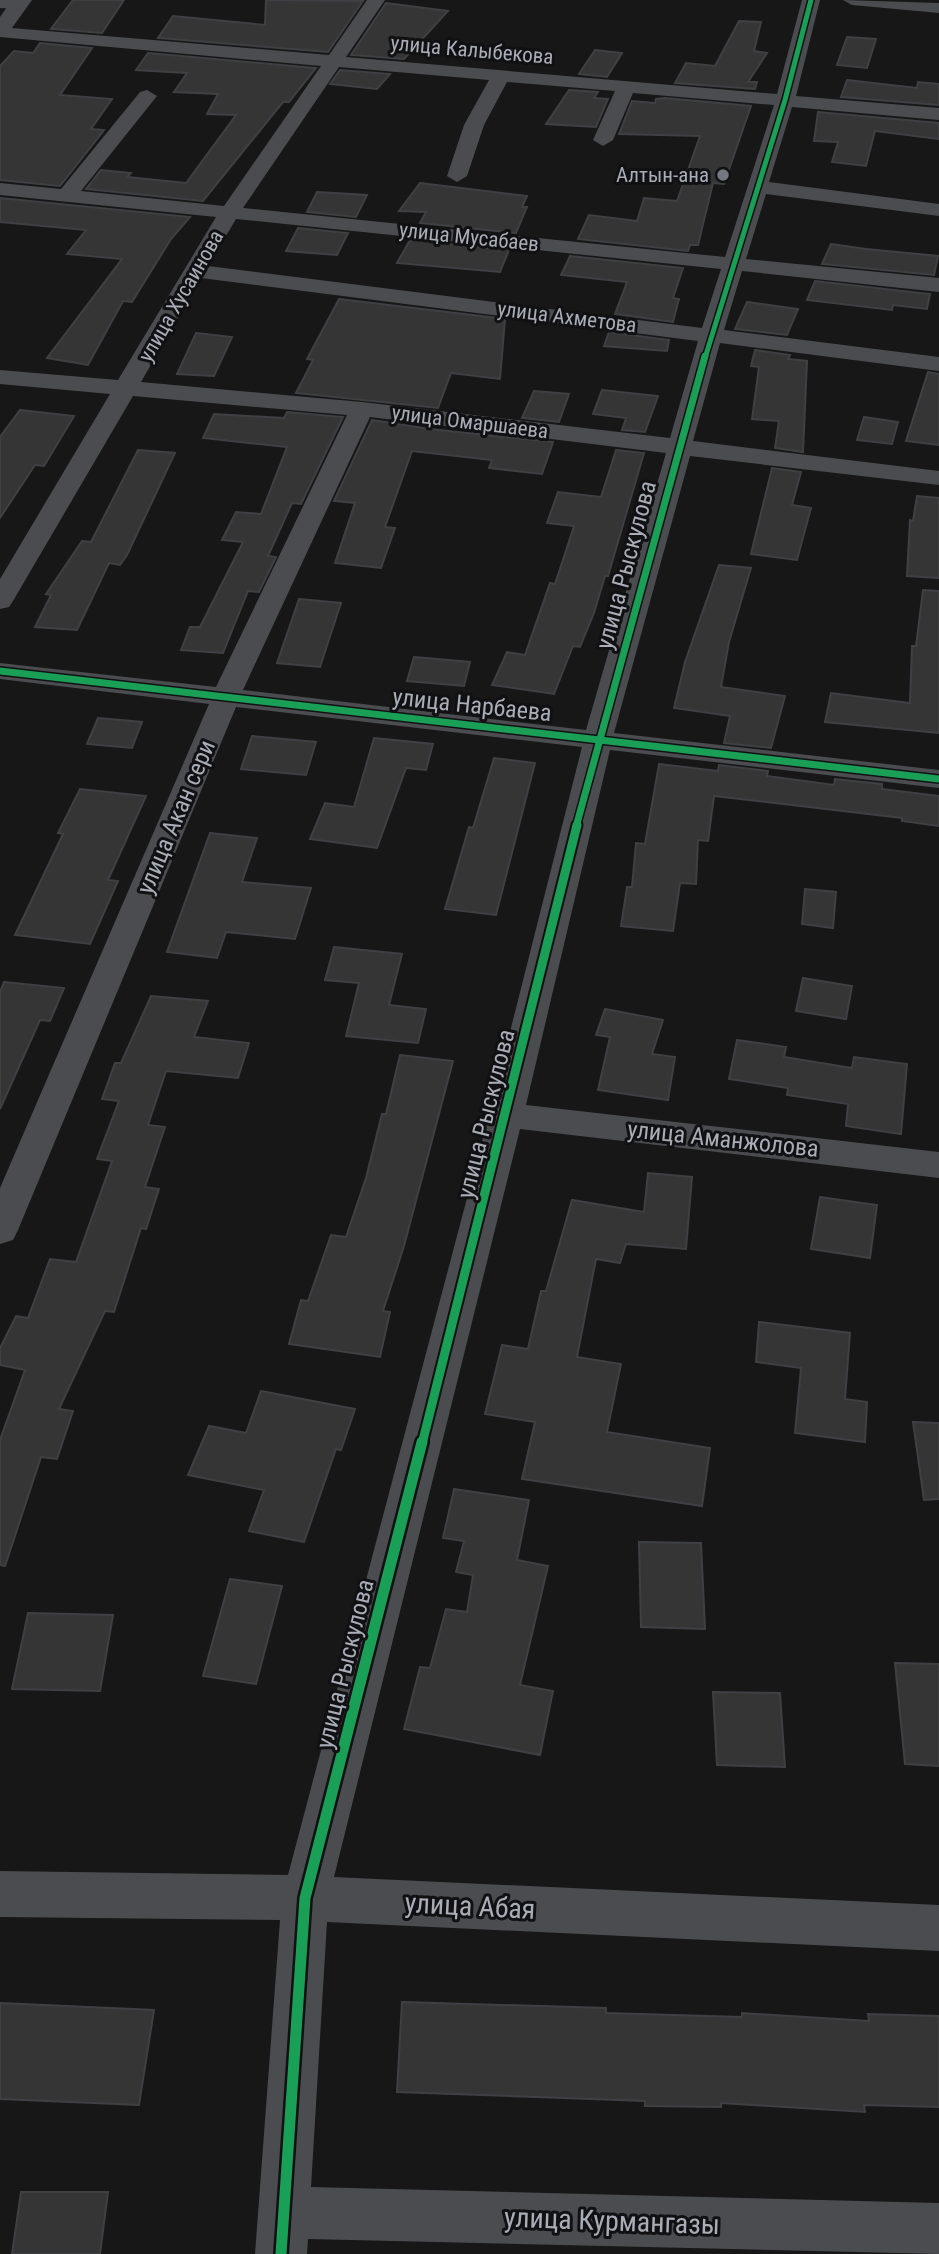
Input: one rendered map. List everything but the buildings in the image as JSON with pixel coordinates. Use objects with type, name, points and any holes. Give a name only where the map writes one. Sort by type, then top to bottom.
[{"type":"street","name":"улица Хусаинова","points":[[0,601],[229,213],[376,0]]},
{"type":"street","name":"улица Рыскулова","points":[[283,2233],[305,1898],[506,1115],[598,739],[678,447],[785,100],[811,0]]},
{"type":"street","points":[[852,0],[939,8]]},
{"type":"street","points":[[0,31],[14,2]]},
{"type":"street","name":"улица Калыбекова","points":[[0,31],[939,114]]},
{"type":"street","points":[[457,176],[474,125],[501,75]]},
{"type":"street","points":[[603,140],[626,87]]},
{"type":"street","points":[[67,195],[147,96]]},
{"type":"street","points":[[758,187],[939,210]]},
{"type":"street","name":"улица Мусабаев","points":[[0,189],[939,285]]},
{"type":"street","name":"улица Ахметова","points":[[194,271],[939,364]]},
{"type":"street","name":"улица Омаршаева","points":[[0,377],[362,409],[939,478]]},
{"type":"street","name":"улица Акан сери","points":[[0,1230],[226,697],[362,409]]},
{"type":"street","name":"улица Нарбаева","points":[[0,671],[939,779]]},
{"type":"street","name":"улица Аманжолова","points":[[506,1115],[939,1165]]},
{"type":"street","name":"улица Абая","points":[[0,1894],[305,1898],[939,1928]]},
{"type":"street","name":"улица Курмангазы","points":[[283,2233],[939,2229]]},
{"type":"cycle path","points":[[281,2254],[305,1898],[506,1115],[598,739],[711,335],[785,100],[811,0]]},
{"type":"cycle path","points":[[0,671],[939,779]]},
{"type":"place","name":"Алтын-ана","points":[[723,175]]}]
